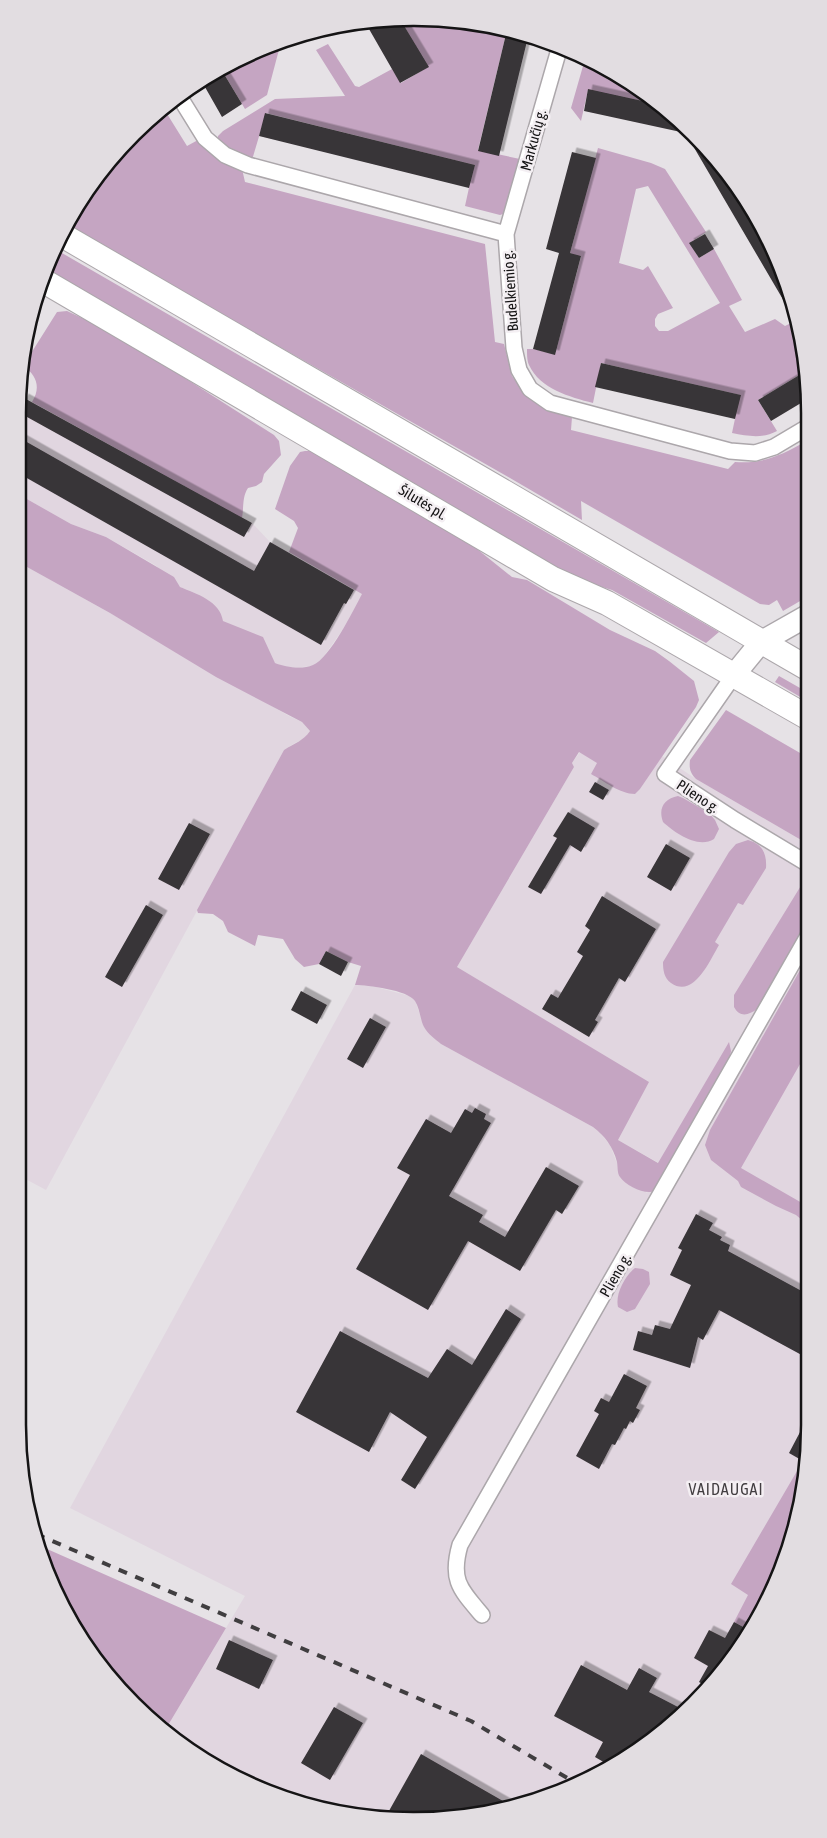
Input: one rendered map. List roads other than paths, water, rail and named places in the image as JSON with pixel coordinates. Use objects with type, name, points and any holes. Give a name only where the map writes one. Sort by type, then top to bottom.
[{"type":"main road","points":[[68,238],[801,665]]},
{"type":"main road","name":"Šilutės pl.","points":[[49,284],[554,579],[607,603],[801,714]]},
{"type":"street","name":"Markučių g.","points":[[506,234],[558,54]]},
{"type":"street","name":"Budelkiemio g.","points":[[183,102],[205,138],[225,155],[248,165],[506,234],[514,348],[519,370],[530,389],[550,403],[730,451],[755,452],[774,447],[801,431]]},
{"type":"street","points":[[734,675],[761,642],[801,619]]},
{"type":"street","name":"Plieno g.","points":[[734,675],[665,774],[735,820],[801,860]]},
{"type":"street","name":"Plieno g.","points":[[482,1615],[461,1591],[456,1577],[455,1562],[460,1545],[801,948]]},
{"type":"railway","points":[[43,1537],[471,1721],[569,1779]]},
{"type":"district","name":"VAIDAUGAI","points":[[726,1489]]}]
